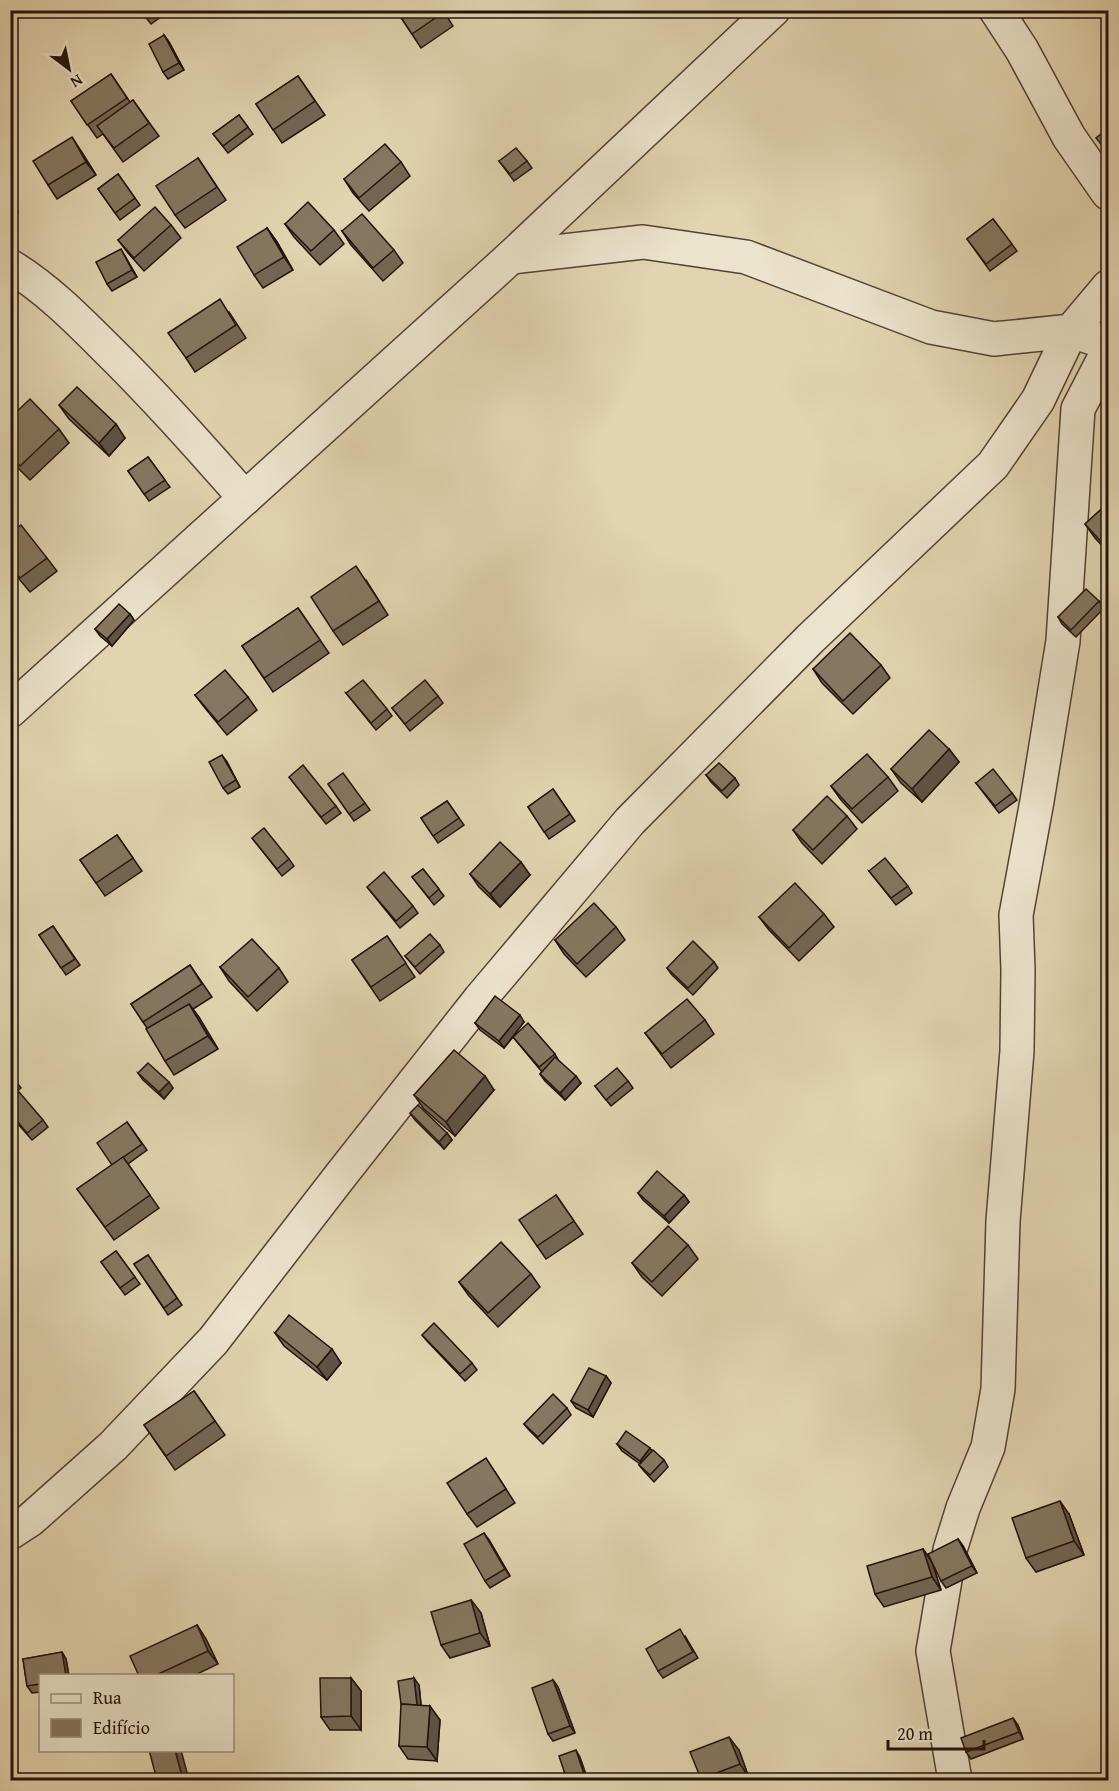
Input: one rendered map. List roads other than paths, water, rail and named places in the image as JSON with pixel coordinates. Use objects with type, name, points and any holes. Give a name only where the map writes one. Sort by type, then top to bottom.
[{"type":"street","points":[[10,711],[511,257],[773,10]]},
{"type":"street","points":[[996,10],[1022,50],[1069,137],[1108,193]]},
{"type":"street","points":[[511,257],[643,242],[746,257],[931,327],[994,339],[1071,331],[1108,343]]},
{"type":"street","points":[[10,266],[35,282],[88,330],[154,396],[245,498]]},
{"type":"street","points":[[10,1533],[30,1520],[113,1446],[213,1341],[341,1174],[480,999],[630,821],[810,639],[993,465],[1038,400],[1071,331],[1108,287]]},
{"type":"street","points":[[955,1780],[933,1651],[950,1550],[963,1508],[988,1447],[998,1389],[1003,1221],[1017,1051],[1016,915],[1063,641],[1078,409],[1108,351]]}]
